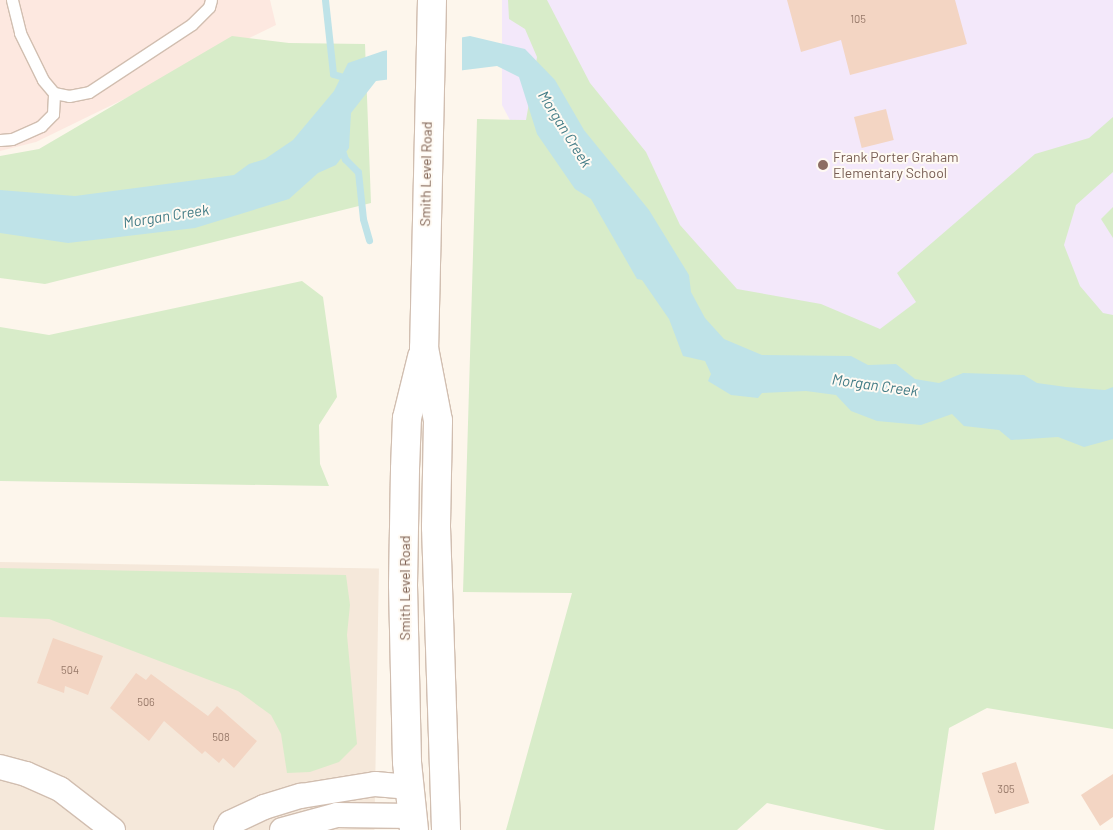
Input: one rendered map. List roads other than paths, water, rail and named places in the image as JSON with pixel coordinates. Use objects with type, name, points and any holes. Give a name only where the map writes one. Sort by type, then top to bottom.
[{"type":"main road","name":"Smith Level Road","points":[[432,0],[426,142],[424,348],[438,421],[436,527],[446,830]]},
{"type":"main road","name":"Smith Level Road","points":[[419,825],[410,788],[403,585],[407,418],[424,348]]},
{"type":"street","points":[[0,768],[26,774],[60,789],[113,830]]},
{"type":"street","points":[[226,830],[230,823],[264,807],[301,796],[375,784],[410,788]]},
{"type":"street","points":[[282,830],[337,815],[419,825]]},
{"type":"lane","points":[[0,2],[5,0]]},
{"type":"lane","points":[[12,0],[20,33],[43,80],[54,92],[69,96],[89,92],[192,24],[209,8],[211,0]]},
{"type":"lane","points":[[0,140],[12,139],[41,126],[52,114],[54,92]]},
{"type":"water","name":"Morgan Creek","points":[[470,36],[525,49],[555,80],[584,130],[649,210],[689,275],[691,292],[705,318],[724,339],[762,355],[851,356],[868,365],[896,364],[915,379],[939,383],[963,373],[1024,375],[1037,383],[1066,387],[1105,390],[1113,387],[1113,439],[1084,447],[1058,437],[1011,440],[999,430],[964,426],[952,414],[921,425],[877,421],[851,411],[836,395],[806,391],[762,393],[758,398],[731,395],[708,381],[711,374],[705,361],[683,356],[669,319],[642,280],[637,279],[591,199],[575,189],[537,134],[519,77],[497,66],[376,81],[351,113],[349,148],[336,165],[318,173],[289,199],[195,228],[68,243],[0,233],[0,190],[75,196],[234,175],[249,164],[265,159],[293,140],[334,91],[348,63],[383,51]]},
{"type":"waterway","points":[[325,0],[333,74],[347,78]]},
{"type":"waterway","points":[[341,148],[345,159],[358,172],[363,219],[369,240]]},
{"type":"place","name":"Frank Porter Graham Elementary School","points":[[823,165]]}]
